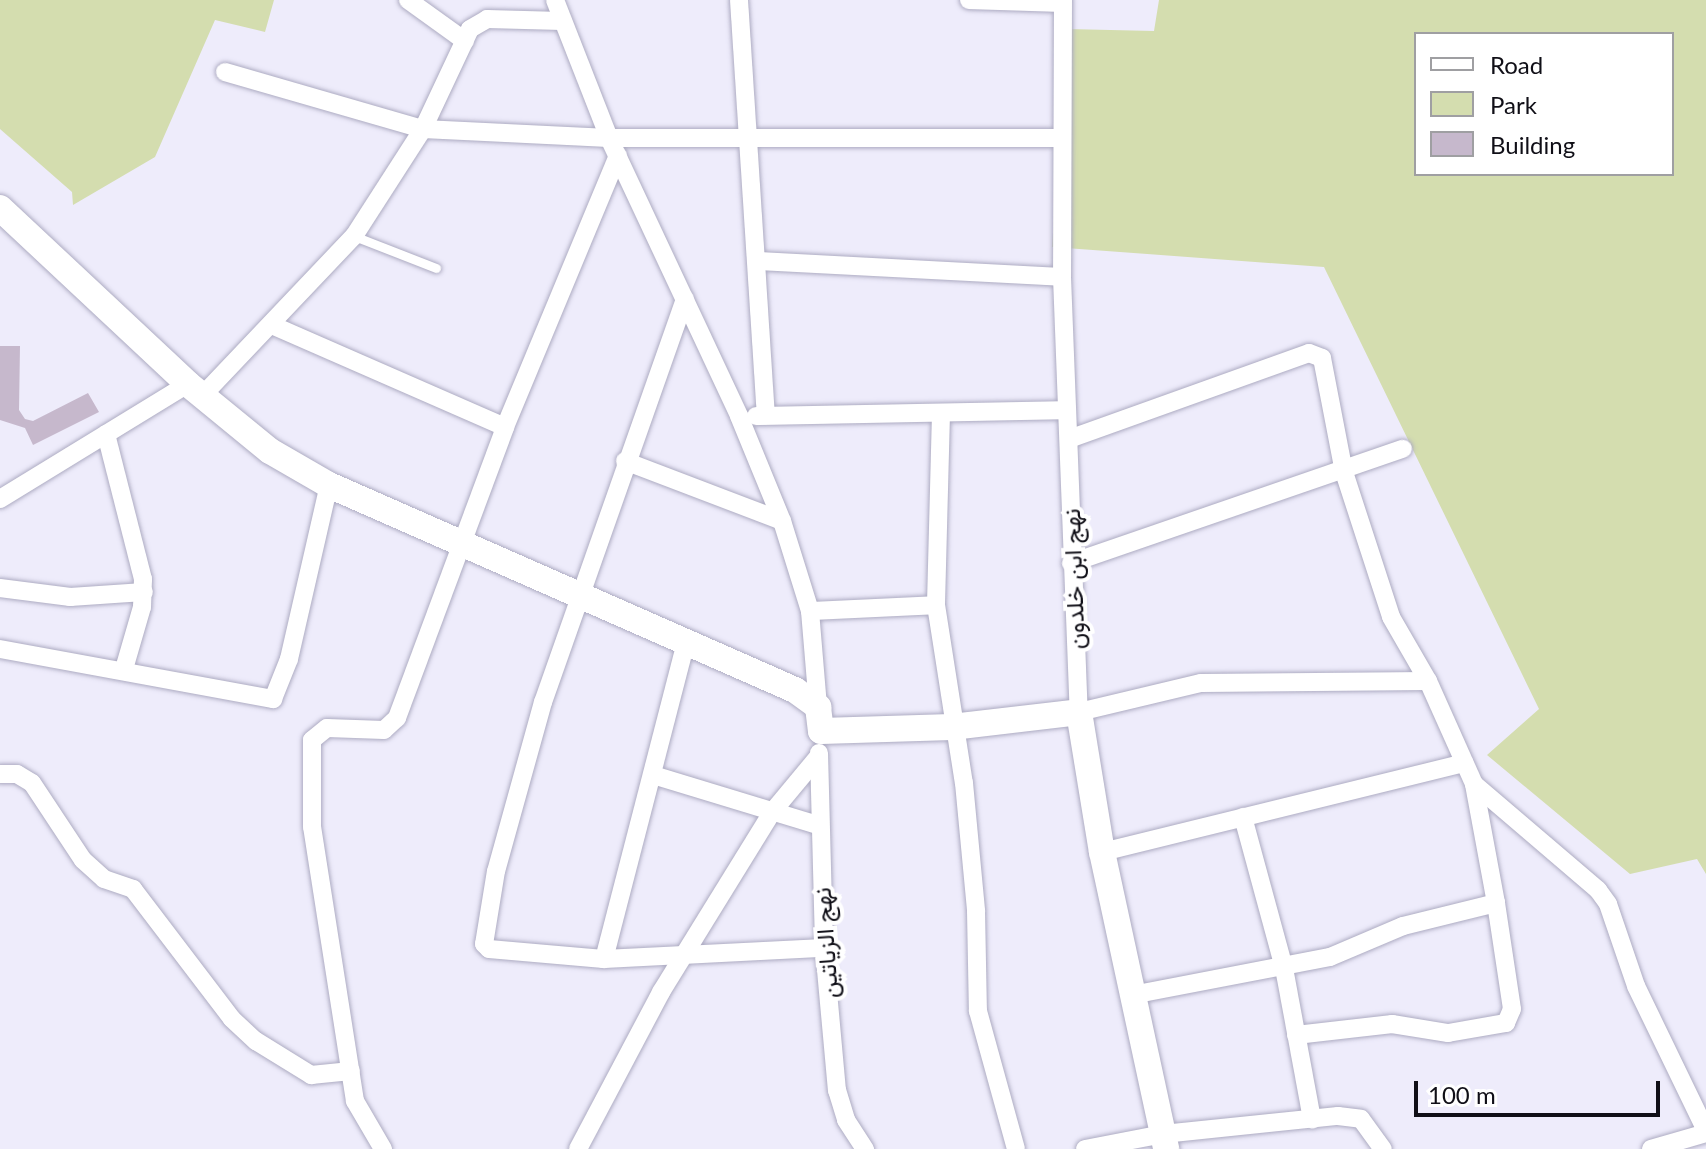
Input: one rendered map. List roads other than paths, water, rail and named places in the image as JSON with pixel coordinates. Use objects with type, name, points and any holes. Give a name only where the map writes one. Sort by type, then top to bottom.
[{"type":"street","points":[[408,0],[465,41]]},
{"type":"street","name":"نهج الزياتين","points":[[555,0],[609,138],[739,416],[782,521],[810,611],[820,719],[818,825],[824,948],[839,1098],[865,1149]]},
{"type":"street","points":[[739,0],[766,415]]},
{"type":"street","points":[[969,0],[1062,2]]},
{"type":"street","name":"نهج ابن خلدون","points":[[1062,2],[1065,410],[1069,439],[1071,563],[1079,712],[1102,852],[1165,1142]]},
{"type":"street","points":[[0,499],[106,434],[195,390],[274,326],[354,236],[423,129],[470,29],[487,19],[562,21]]},
{"type":"street","points":[[225,72],[423,129],[609,138],[749,134],[1061,138]]},
{"type":"street","points":[[383,1149],[362,1118],[351,1071],[312,827],[312,740],[327,728],[384,730],[397,718],[465,543],[505,427],[618,156]]},
{"type":"street","points":[[0,208],[195,390],[270,451],[329,485],[777,682],[820,719],[952,727],[1079,712],[1201,683],[1428,681]]},
{"type":"street","points":[[758,261],[1062,277]]},
{"type":"street","points":[[685,299],[625,461],[582,595],[543,702],[496,871],[484,944],[489,949],[604,959],[824,948]]},
{"type":"street","points":[[274,326],[505,427]]},
{"type":"street","points":[[1069,439],[1309,353],[1325,364],[1344,472],[1391,617],[1428,681],[1474,784],[1512,1009],[1506,1023],[1448,1033],[1392,1024],[1296,1035]]},
{"type":"street","points":[[739,416],[1065,410]]},
{"type":"street","points":[[941,413],[936,605],[952,727],[964,783],[976,911],[978,1011],[1016,1149]]},
{"type":"street","points":[[106,434],[144,592],[124,669]]},
{"type":"street","points":[[1071,563],[1344,472],[1403,449]]},
{"type":"street","points":[[625,461],[782,521]]},
{"type":"street","points":[[0,649],[124,669],[253,696],[277,696],[329,485]]},
{"type":"street","points":[[0,588],[70,597],[144,592]]},
{"type":"street","points":[[810,611],[936,605]]},
{"type":"street","points":[[604,959],[686,643]]},
{"type":"street","points":[[578,1149],[685,956],[773,811],[818,757]]},
{"type":"street","points":[[1102,852],[1464,763]]},
{"type":"street","points":[[0,774],[17,774],[32,783],[83,860],[104,879],[133,889],[232,1019],[256,1041],[311,1075],[351,1071]]},
{"type":"street","points":[[653,775],[818,825]]},
{"type":"street","points":[[1474,784],[1598,890],[1608,904],[1636,986],[1706,1132],[1651,1149]]},
{"type":"street","points":[[1243,817],[1284,968],[1312,1119]]},
{"type":"street","points":[[1132,995],[1330,957],[1403,926],[1496,903]]},
{"type":"street","points":[[1085,1149],[1165,1142],[1312,1119],[1361,1119],[1383,1149]]},
{"type":"lane","points":[[354,236],[436,268]]}]
